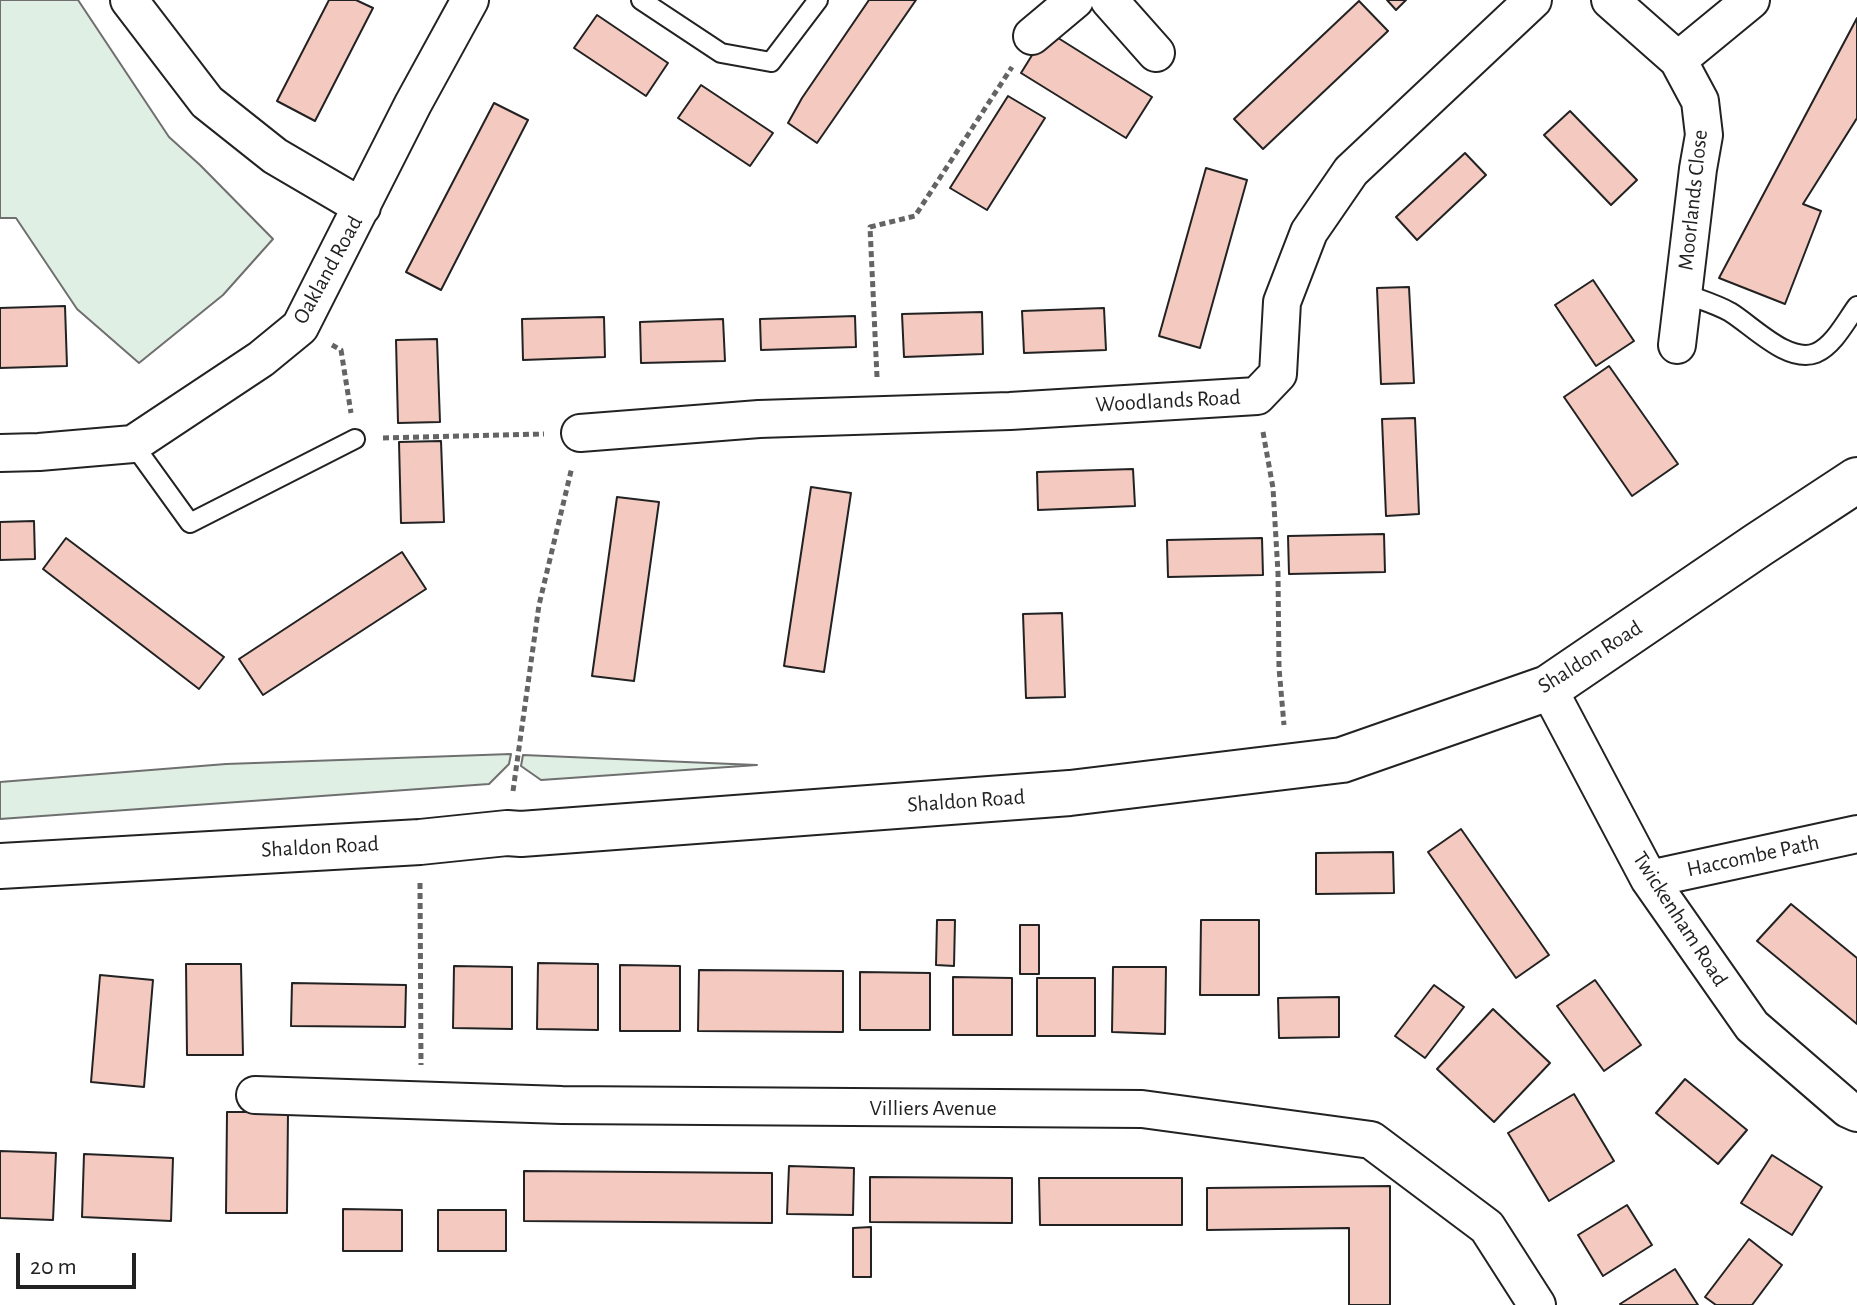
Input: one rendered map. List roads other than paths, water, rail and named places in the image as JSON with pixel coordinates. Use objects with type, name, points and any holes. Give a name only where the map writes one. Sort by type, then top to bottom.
[{"type":"street","points":[[129,0],[207,102],[275,156],[362,207]]},
{"type":"street","name":"Oakland Road","points":[[0,453],[133,444],[261,359],[300,327],[413,104],[470,0]]},
{"type":"street","points":[[1032,36],[1075,0]]},
{"type":"street","points":[[1109,0],[1156,53]]},
{"type":"street","name":"Woodlands Road","points":[[580,433],[759,419],[1010,411],[1257,396],[1278,374],[1282,302],[1309,232],[1351,171],[1533,0]]},
{"type":"street","points":[[1610,0],[1678,60],[1751,0]]},
{"type":"street","name":"Moorlands Close","points":[[1677,345],[1704,135],[1700,101],[1678,60]]},
{"type":"street","name":"Shaldon Road","points":[[0,866],[420,842],[507,833],[1070,793],[1342,760],[1548,688],[1857,480]]},
{"type":"street","name":"Twickenham Road","points":[[1548,688],[1649,879],[1752,1026],[1848,1109],[1857,1113]]},
{"type":"street","name":"Haccombe Path","points":[[1649,879],[1857,834]]},
{"type":"street","name":"Villiers Avenue","points":[[255,1095],[562,1105],[1142,1109],[1371,1140],[1487,1227],[1537,1305]]},
{"type":"lane","points":[[641,0],[721,53],[771,62],[818,0]]},
{"type":"lane","points":[[1683,293],[1728,311],[1796,355],[1819,352],[1857,306]]},
{"type":"lane","points":[[133,444],[190,523],[355,439]]}]
